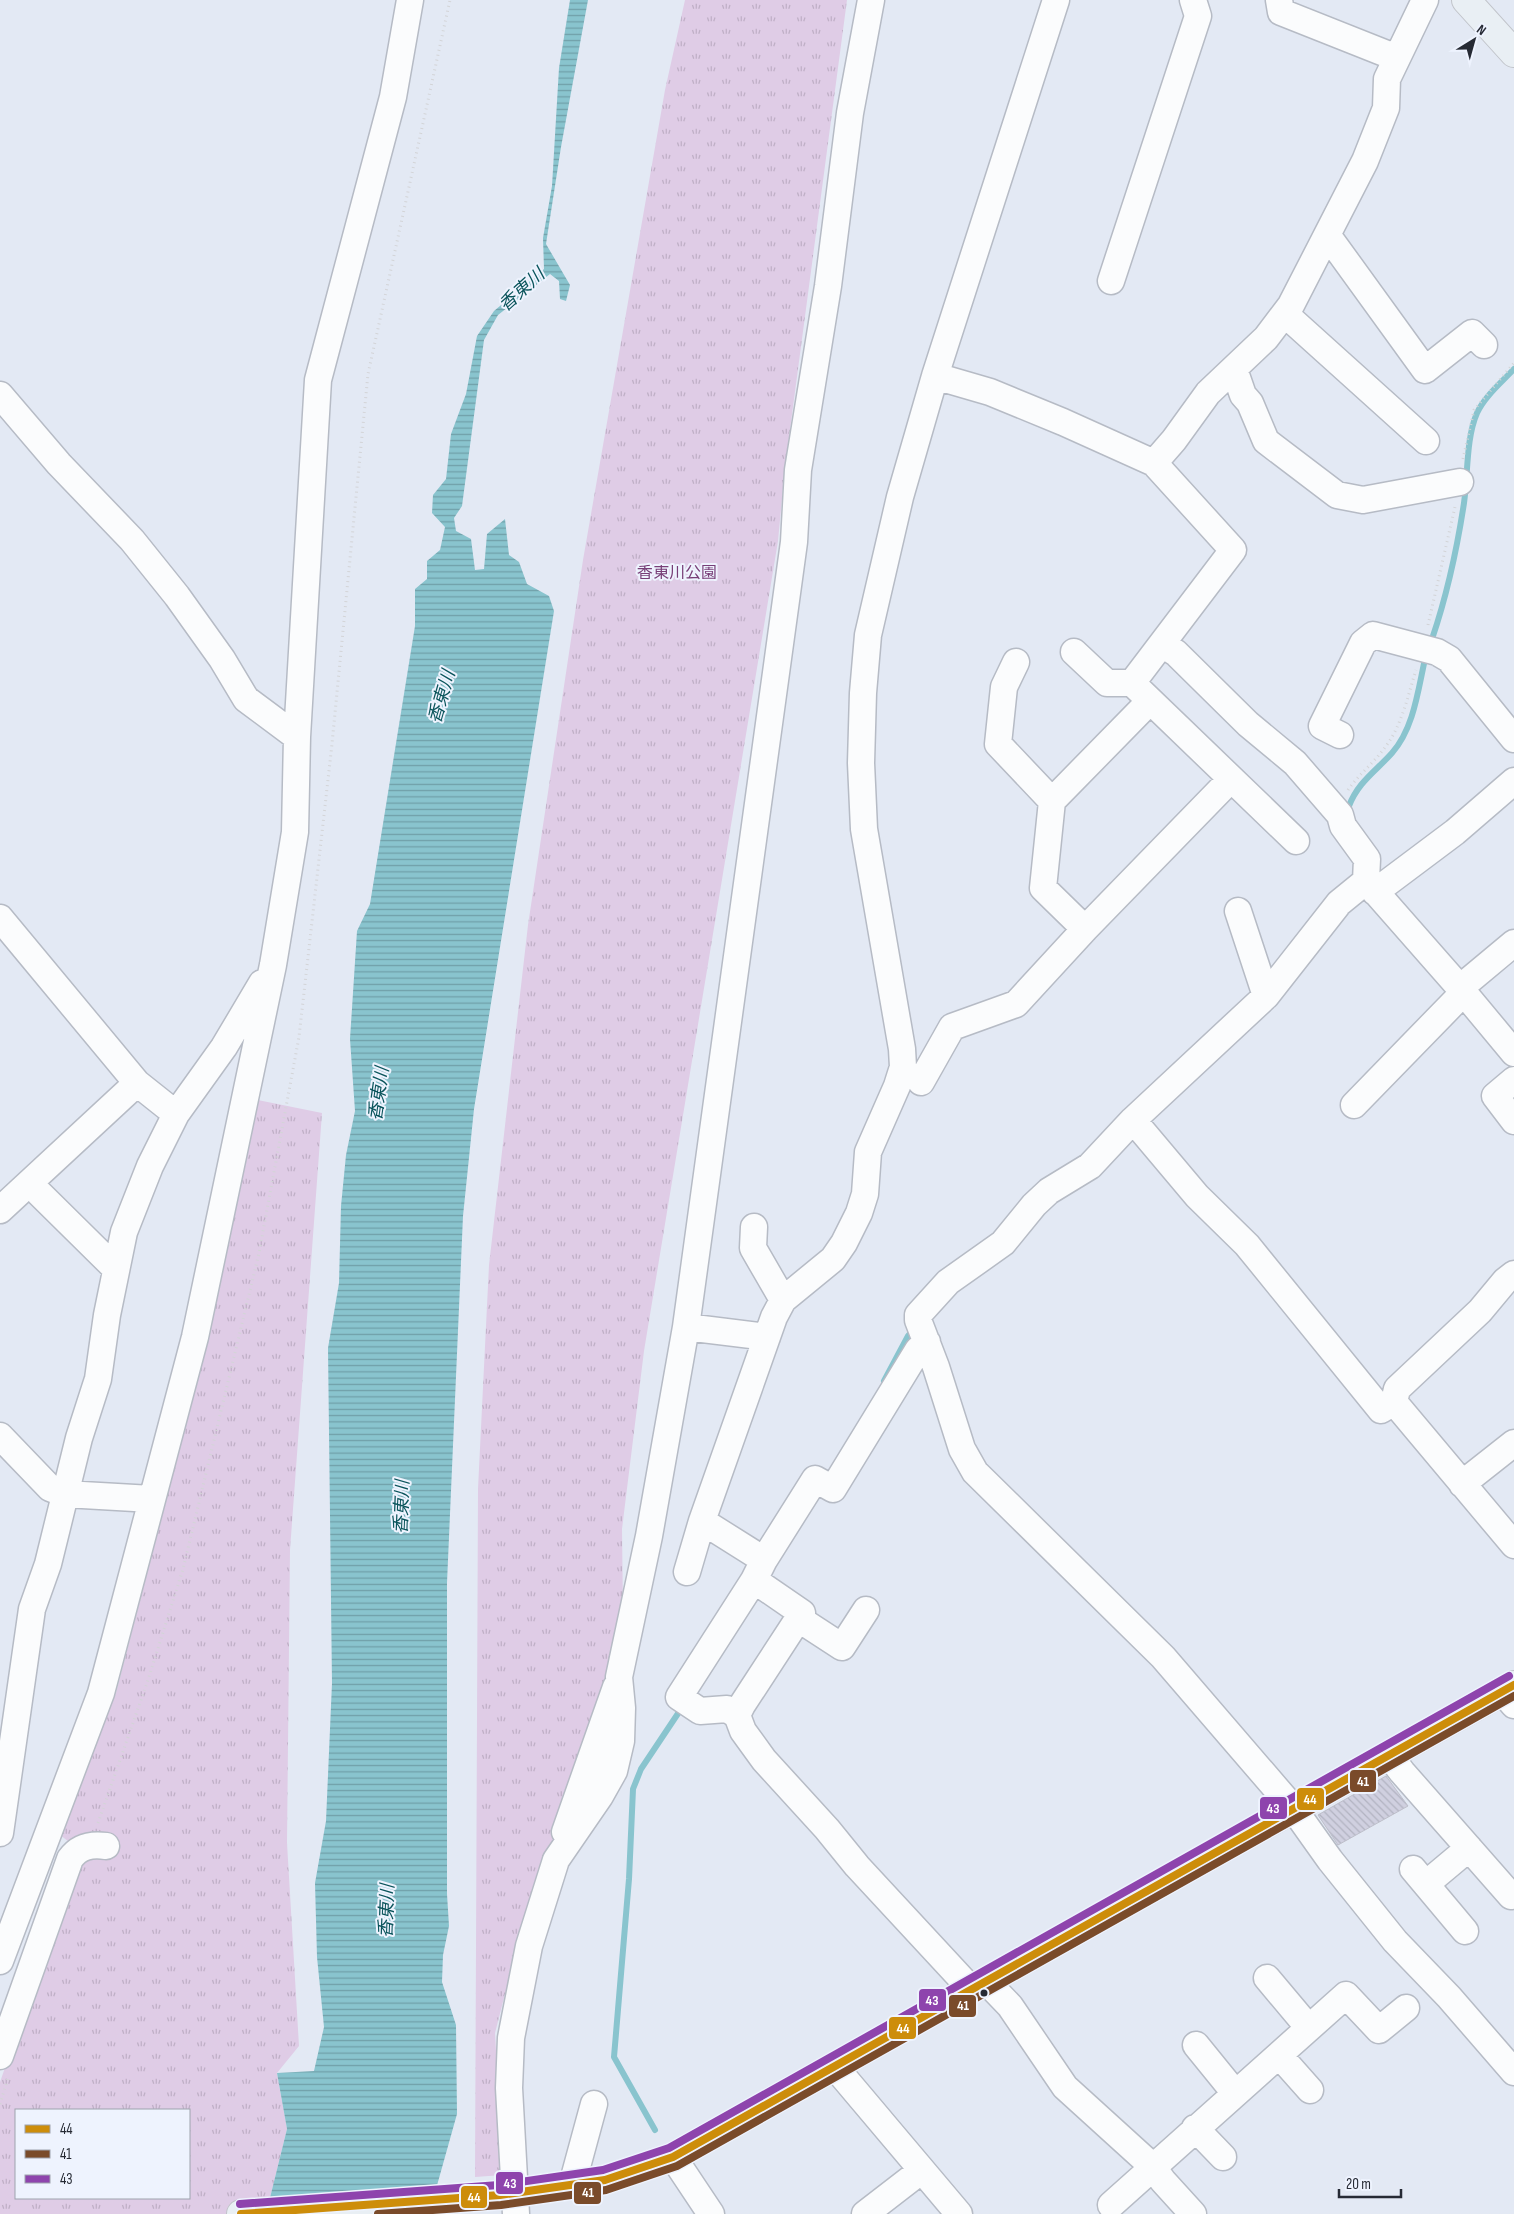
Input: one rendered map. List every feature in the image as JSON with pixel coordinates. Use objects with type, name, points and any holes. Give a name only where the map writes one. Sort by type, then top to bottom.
[{"type":"main road","points":[[1466,0],[1514,53]]},
{"type":"main road","points":[[241,2214],[510,2201],[572,2185],[605,2180],[673,2157],[1293,1808],[1389,1755],[1510,1694]]},
{"type":"street","points":[[510,2201],[511,2038],[528,1946],[556,1860],[600,1796],[614,1771],[621,1741],[622,1708],[619,1677],[649,1536],[686,1327],[794,542],[798,470],[828,286],[850,113],[871,0]]},
{"type":"street","points":[[687,1572],[702,1521],[767,1337],[783,1300],[833,1259],[844,1243],[859,1213],[865,1194],[868,1152],[897,1086],[903,1067],[902,1049],[864,829],[861,763],[862,693],[868,635],[900,497],[935,376],[1056,0]]},
{"type":"street","points":[[1111,281],[1198,16],[1193,0]]},
{"type":"street","points":[[1279,0],[1281,12],[1397,58]]},
{"type":"street","points":[[1154,464],[1208,393],[1266,338],[1285,314],[1328,236],[1369,152],[1386,108],[1388,79],[1425,0]]},
{"type":"street","points":[[0,1961],[101,1693],[195,1337],[273,965],[294,832],[296,737],[318,380],[393,97],[405,4]]},
{"type":"street","points":[[1328,236],[1425,370],[1472,333],[1484,345]]},
{"type":"street","points":[[1285,314],[1426,441]]},
{"type":"street","points":[[1234,369],[1243,395],[1250,403],[1266,441],[1337,495],[1363,500],[1460,482]]},
{"type":"street","points":[[935,376],[990,392],[1063,422],[1154,464],[1233,550],[1132,683]]},
{"type":"street","points":[[0,395],[59,464],[132,540],[177,596],[222,659],[246,699],[296,737]]},
{"type":"street","points":[[1340,735],[1322,726],[1363,643],[1373,635],[1437,652],[1449,659],[1514,739]]},
{"type":"street","points":[[1162,644],[1176,653],[1246,719],[1248,724],[1295,763],[1340,815],[1343,826],[1367,859],[1370,887],[1462,990],[1514,1053]]},
{"type":"street","points":[[1074,652],[1107,683],[1132,683],[1296,841]]},
{"type":"street","points":[[1016,662],[1004,687],[998,744],[1052,801]]},
{"type":"street","points":[[1086,929],[1043,888],[1052,801],[1150,701]]},
{"type":"street","points":[[921,1082],[952,1027],[1016,1004],[1231,779]]},
{"type":"street","points":[[1514,781],[1456,832],[1370,887],[1340,903],[1266,996],[1137,1125],[1090,1166],[1049,1191],[1034,1205],[1003,1243],[948,1282],[918,1315],[962,1449],[975,1472],[1163,1657],[1293,1808],[1330,1860],[1395,1941],[1449,1997],[1514,2072]]},
{"type":"street","points":[[1238,911],[1266,996]]},
{"type":"street","points":[[0,918],[137,1083],[176,1114]]},
{"type":"street","points":[[1354,1104],[1462,990],[1514,943]]},
{"type":"street","points":[[0,1833],[32,1609],[48,1564],[79,1438],[98,1379],[124,1232],[150,1166],[176,1114],[224,1048],[273,965]]},
{"type":"street","points":[[1514,1080],[1495,1096],[1514,1121]]},
{"type":"street","points":[[0,1210],[137,1083]]},
{"type":"street","points":[[1137,1125],[1197,1196],[1247,1245],[1381,1410],[1394,1402],[1397,1389],[1480,1311],[1505,1281],[1514,1274]]},
{"type":"street","points":[[39,1193],[116,1269]]},
{"type":"street","points":[[754,1226],[753,1248],[783,1300]]},
{"type":"street","points":[[686,1327],[767,1337]]},
{"type":"street","points":[[922,1330],[918,1350],[833,1489],[815,1479],[760,1578],[679,1697],[700,1711],[727,1709],[737,1715],[742,1731],[764,1760],[827,1829],[857,1866],[979,1985],[1010,2006],[1064,2087],[1152,2166],[1163,2182],[1194,2214]]},
{"type":"street","points":[[1394,1402],[1514,1545]]},
{"type":"street","points":[[0,1436],[50,1488],[66,1494],[152,1499]]},
{"type":"street","points":[[1462,1484],[1514,1443]]},
{"type":"street","points":[[702,1521],[760,1578],[802,1613],[737,1715]]},
{"type":"street","points":[[799,1619],[842,1647],[866,1610]]},
{"type":"street","points":[[1389,1755],[1511,1896]]},
{"type":"street","points":[[0,2056],[70,1859],[74,1853],[90,1844],[106,1846]]},
{"type":"street","points":[[1465,1931],[1419,1876],[1468,1848]]},
{"type":"street","points":[[1267,1978],[1309,2028]]},
{"type":"street","points":[[1110,2211],[1152,2166],[1346,1995],[1379,2030],[1406,2008]]},
{"type":"street","points":[[1196,2044],[1235,2093]]},
{"type":"street","points":[[1279,2055],[1310,2090]]},
{"type":"street","points":[[835,2067],[959,2214]]},
{"type":"street","points":[[572,2185],[594,2104]]},
{"type":"street","points":[[1195,2128],[1223,2158]]},
{"type":"street","points":[[673,2157],[711,2214]]},
{"type":"street","points":[[865,2214],[922,2170]]},
{"type":"path","points":[[1340,815],[1344,795],[1352,783],[1391,740],[1398,725],[1438,591],[1474,410],[1514,363]]},
{"type":"green space","name":"香東川公園","points":[[685,0],[847,0],[785,467],[778,541],[644,1351],[622,1529],[623,1612],[607,1685],[519,1939],[495,2033],[503,2175],[475,2177],[478,1489],[489,1265],[528,925],[583,560],[665,90]]},
{"type":"green space","points":[[253,1099],[322,1113],[290,1550],[287,1843],[299,2046],[277,2073],[287,2129],[266,2214],[0,2214],[0,2082],[81,1851],[60,1835],[116,1693],[207,1341]]},
{"type":"water","name":"香東川","points":[[570,0],[588,0],[561,147],[546,244],[570,285],[566,301],[560,299],[559,281],[550,274],[498,315],[484,340],[462,506],[454,518],[456,531],[471,539],[475,570],[484,569],[487,534],[505,519],[509,555],[519,562],[527,584],[549,596],[554,611],[474,1109],[463,1216],[447,1583],[447,1894],[449,1926],[443,1955],[442,1982],[456,2025],[457,2114],[429,2214],[266,2214],[287,2129],[277,2073],[314,2071],[324,2027],[317,1957],[315,1883],[326,1821],[332,1683],[328,1348],[339,1283],[341,1206],[346,1155],[355,1111],[350,1039],[357,931],[370,904],[415,626],[415,589],[427,579],[427,561],[440,550],[445,527],[432,513],[433,495],[446,479],[451,434],[466,394],[477,336],[494,311],[544,269],[543,238],[552,186],[559,68]]},
{"type":"building","points":[[1386,1776],[1408,1806],[1338,1845],[1318,1815]]},
{"type":"waterway","points":[[1432,639],[1447,589],[1458,537],[1464,503],[1469,445],[1473,423],[1484,401],[1514,369]]},
{"type":"waterway","points":[[1349,806],[1362,783],[1392,753],[1405,732],[1414,708],[1425,659]]},
{"type":"waterway","points":[[884,1381],[908,1336],[914,1329]]},
{"type":"waterway","points":[[655,2130],[614,2057],[629,1879],[633,1789],[641,1769],[683,1706]]},
{"type":"transit line","name":"43","points":[[240,2204],[499,2185],[603,2170],[669,2148],[1509,1676]]},
{"type":"transit line","name":"44","points":[[241,2214],[500,2195],[605,2180],[673,2157],[1514,1685]]},
{"type":"transit line","name":"41","points":[[378,2214],[501,2205],[606,2190],[677,2166],[1514,1696]]}]
